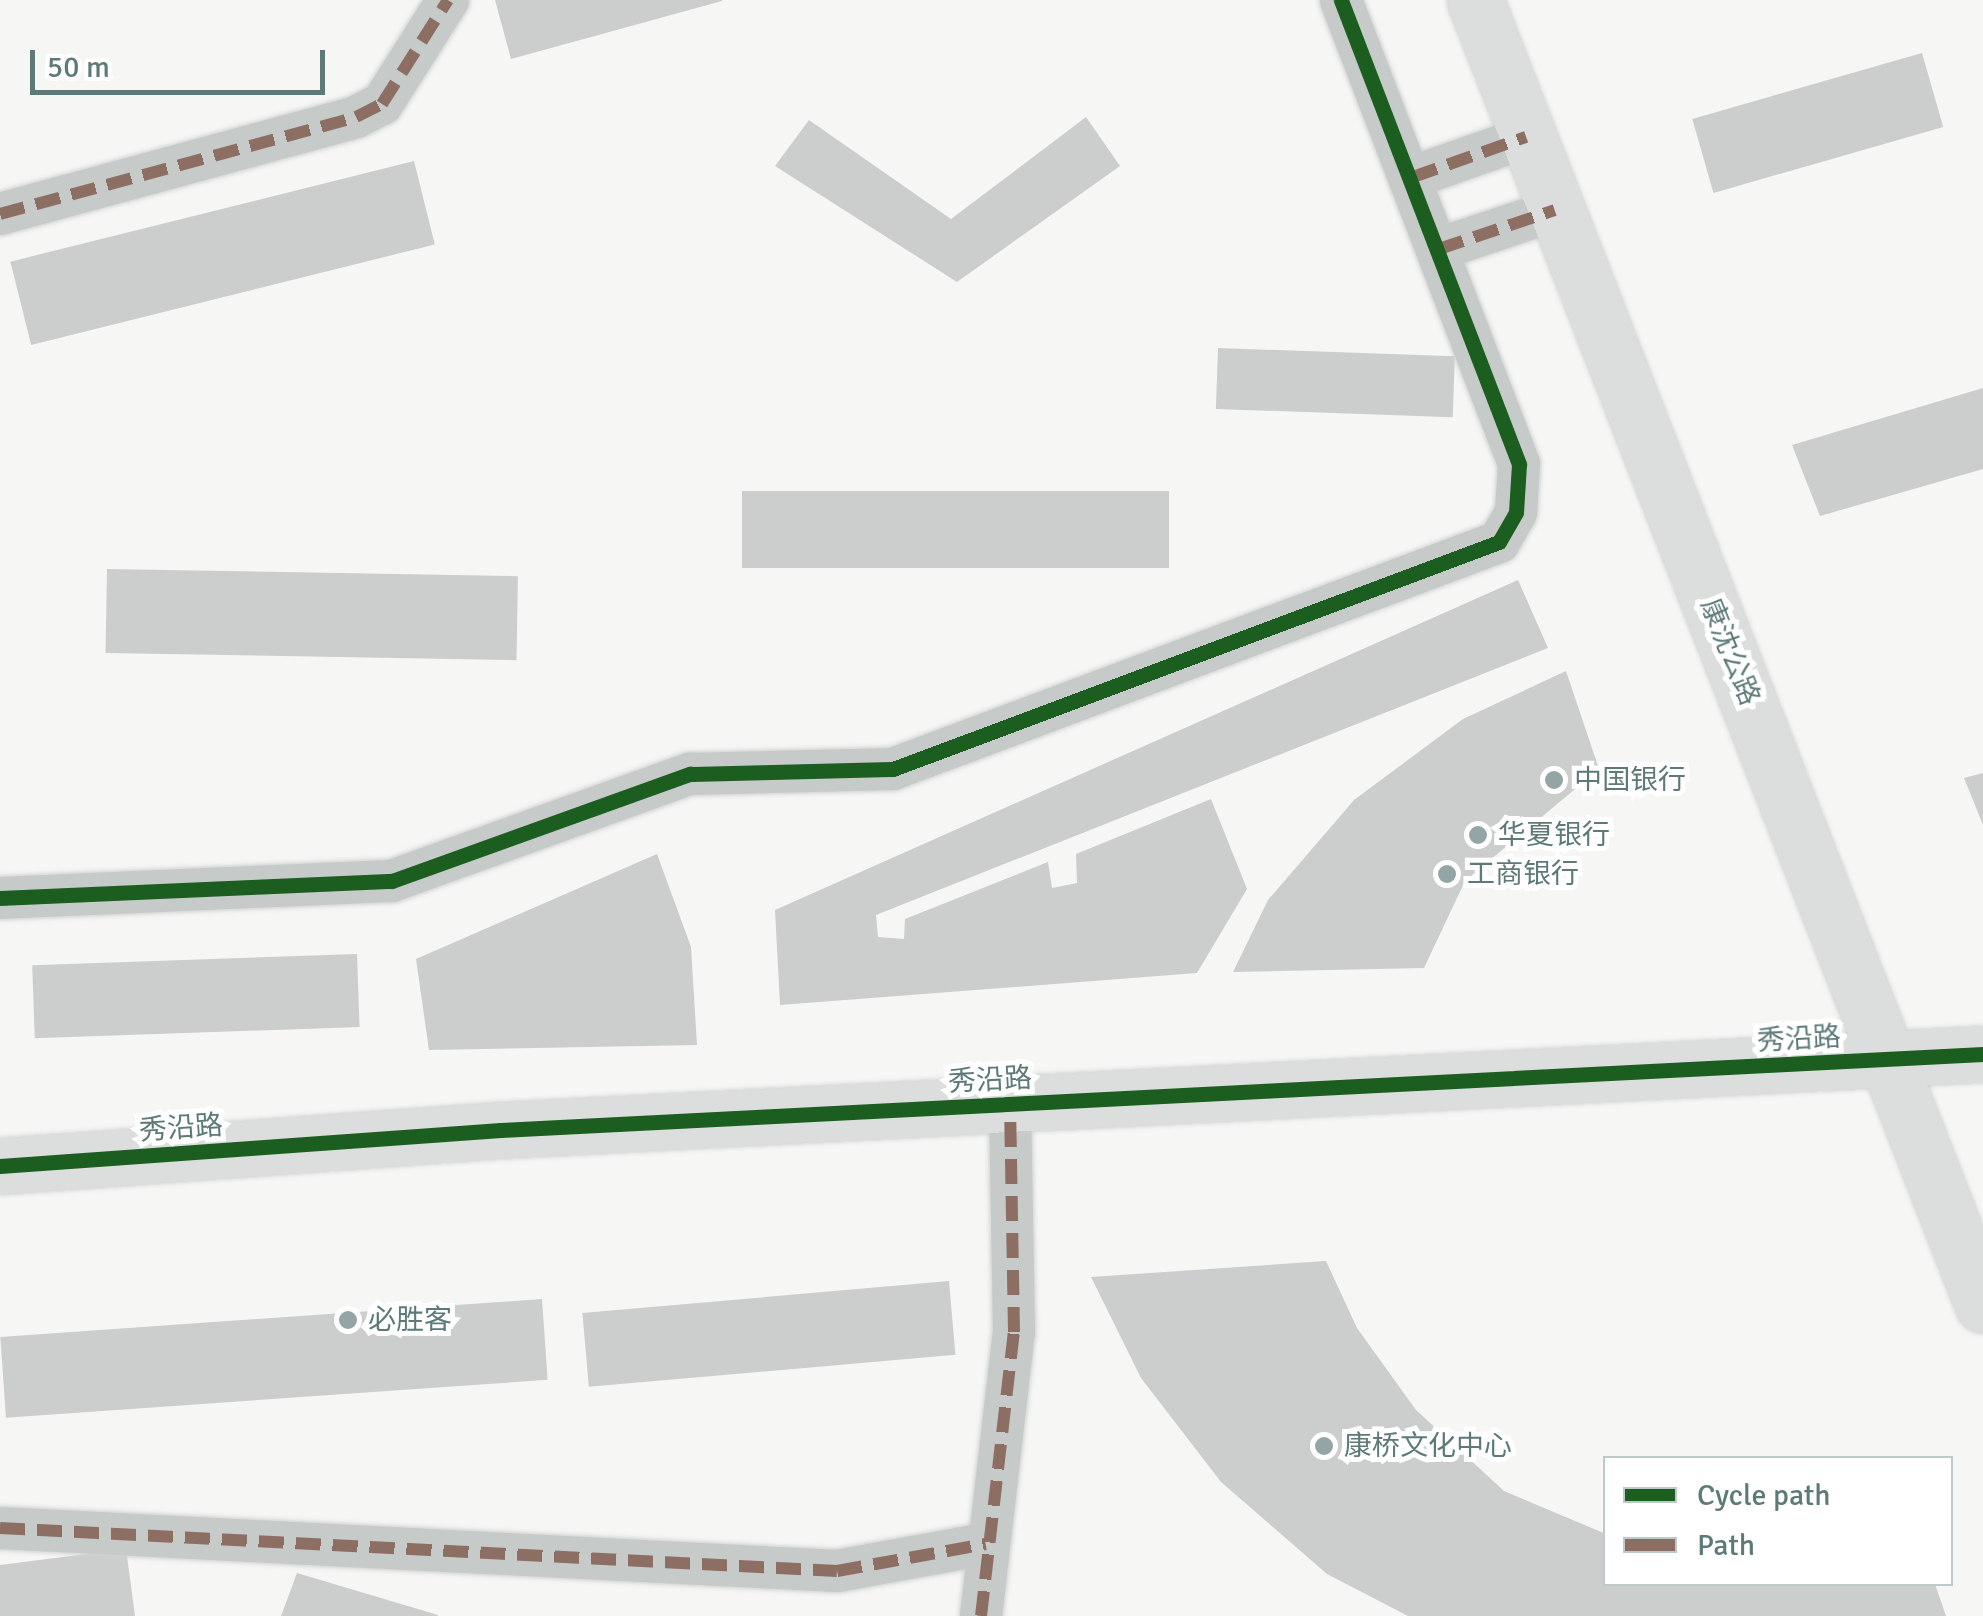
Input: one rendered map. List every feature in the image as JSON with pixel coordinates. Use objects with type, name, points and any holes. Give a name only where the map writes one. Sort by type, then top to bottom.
[{"type":"main road","name":"康沈公路","points":[[1475,0],[1983,1305]]},
{"type":"main road","name":"秀沿路","points":[[0,1166],[1010,1104],[1983,1054]]},
{"type":"street","points":[[0,214],[356,117],[382,104],[448,0]]},
{"type":"street","points":[[0,898],[392,881],[690,774],[892,768],[1499,542],[1516,512],[1519,464],[1413,177],[1341,0]]},
{"type":"street","points":[[1413,177],[1526,137]]},
{"type":"street","points":[[1439,250],[1555,210]]},
{"type":"street","points":[[981,1616],[986,1544],[1014,1332],[1010,1104]]},
{"type":"street","points":[[0,1528],[837,1571],[986,1544]]},
{"type":"building","points":[[495,0],[722,0],[722,1],[511,59]]},
{"type":"building","points":[[1922,53],[1943,127],[1713,193],[1692,119]]},
{"type":"building","points":[[1086,117],[1120,166],[957,282],[775,166],[809,120],[951,219]]},
{"type":"building","points":[[414,161],[435,244],[31,345],[10,262]]},
{"type":"building","points":[[1218,348],[1455,356],[1453,417],[1216,409]]},
{"type":"building","points":[[1983,388],[1983,469],[1820,516],[1792,445]]},
{"type":"building","points":[[742,491],[1169,491],[1169,568],[742,568]]},
{"type":"building","points":[[107,569],[518,576],[516,660],[106,653]]},
{"type":"building","points":[[1518,580],[1548,648],[876,915],[878,937],[904,939],[905,919],[1048,862],[1052,888],[1077,883],[1076,854],[1211,799],[1247,889],[1197,973],[780,1005],[775,910]]},
{"type":"building","points":[[1566,671],[1599,769],[1465,881],[1424,968],[1233,972],[1268,900],[1354,800],[1463,719]]},
{"type":"building","points":[[1983,773],[1983,825],[1964,778]]},
{"type":"building","points":[[657,854],[691,947],[697,1045],[429,1050],[416,959]]},
{"type":"building","points":[[357,954],[360,1027],[35,1038],[32,965]]},
{"type":"building","name":"康桥文化中心","points":[[1326,1261],[1357,1328],[1416,1410],[1504,1491],[1603,1533],[1603,1586],[1936,1586],[1946,1616],[1408,1616],[1327,1574],[1221,1482],[1141,1378],[1091,1277]]},
{"type":"building","points":[[949,1281],[955,1355],[589,1387],[582,1313]]},
{"type":"building","points":[[542,1299],[548,1380],[6,1418],[0,1337]]},
{"type":"building","points":[[126,1549],[135,1616],[0,1616],[0,1565]]},
{"type":"building","points":[[297,1573],[438,1615],[438,1616],[281,1616]]},
{"type":"marked path","points":[[0,214],[356,117],[382,104],[448,0]]},
{"type":"marked path","points":[[1413,177],[1526,137]]},
{"type":"marked path","points":[[1439,249],[1555,210]]},
{"type":"marked path","points":[[981,1616],[1014,1332],[1010,1104]]},
{"type":"marked path","points":[[0,1528],[837,1571],[986,1544]]},
{"type":"cycle path","points":[[0,898],[392,881],[690,774],[893,769],[1499,542],[1516,512],[1519,464],[1341,0]]},
{"type":"cycle path","points":[[0,1166],[501,1130],[1983,1054]]},
{"type":"place","name":"中国银行","points":[[1554,780]]},
{"type":"place","name":"华夏银行","points":[[1478,835]]},
{"type":"place","name":"工商银行","points":[[1447,874]]},
{"type":"place","name":"必胜客","points":[[348,1320]]},
{"type":"place","name":"康桥文化中心","points":[[1324,1446]]}]
